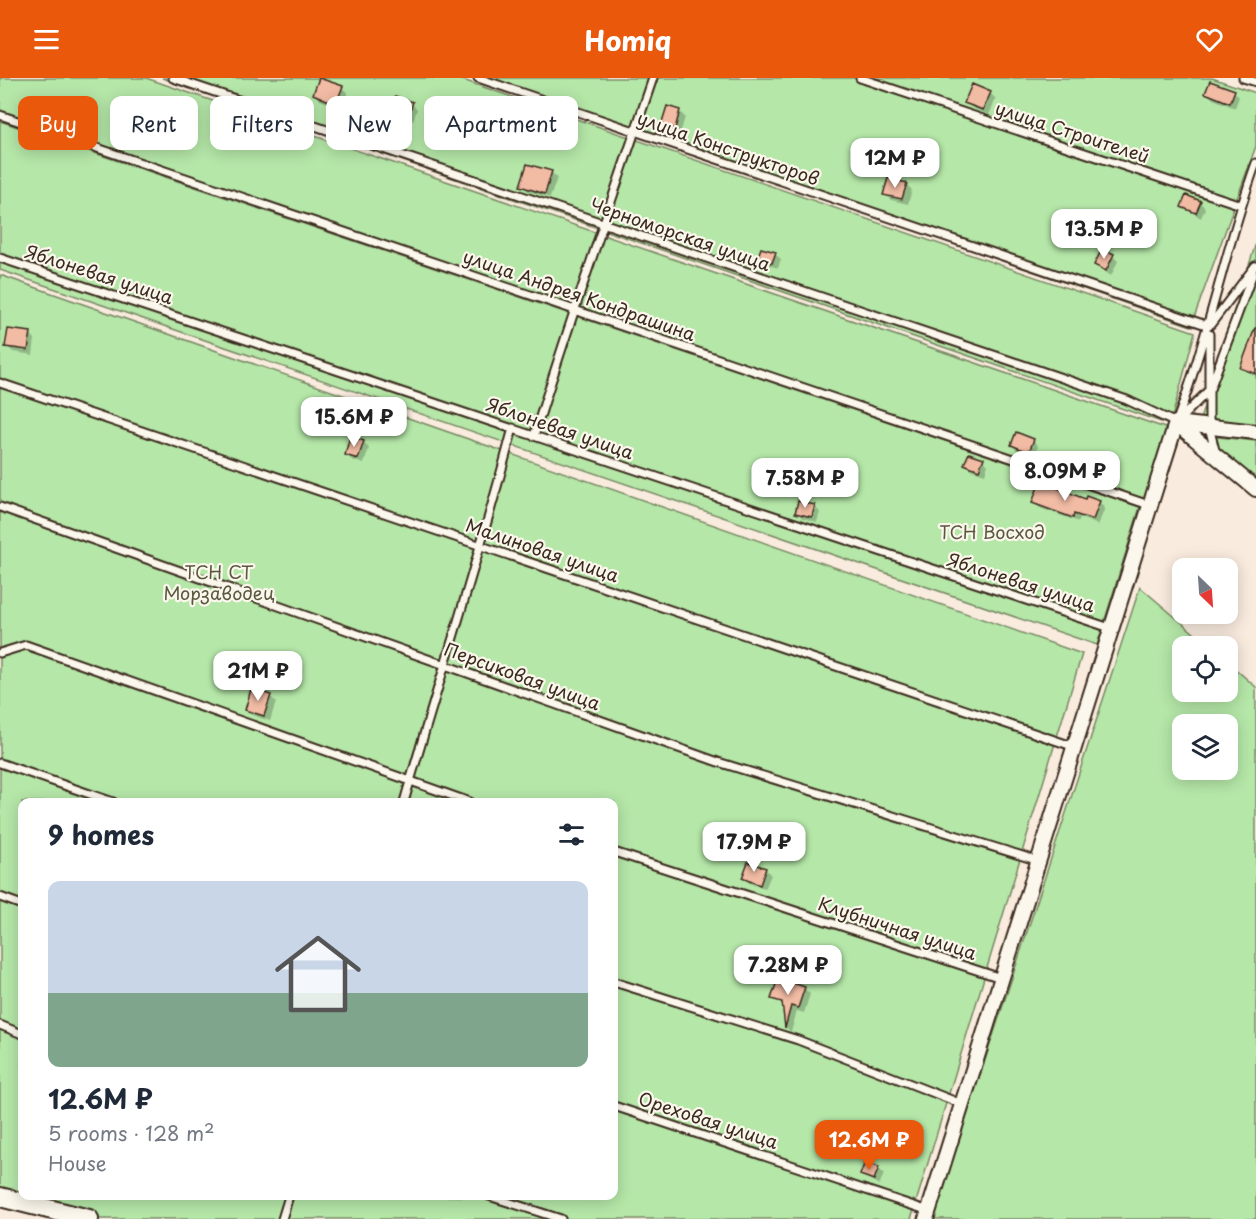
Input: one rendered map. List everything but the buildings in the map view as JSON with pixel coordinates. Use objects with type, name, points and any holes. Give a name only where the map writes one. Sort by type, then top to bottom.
[{"type":"street","points":[[1176,423],[1256,432]]},
{"type":"street","points":[[1176,423],[1256,489]]},
{"type":"street","points":[[927,1215],[964,1105],[1001,978],[1176,423]]},
{"type":"street","points":[[0,1197],[89,1219]]},
{"type":"lane","name":"Черноморская улица","points":[[173,78],[1127,400],[1176,423]]},
{"type":"lane","name":"улица Конструкторов","points":[[478,78],[634,133],[1209,326]]},
{"type":"lane","points":[[534,436],[573,310],[605,225],[653,78]]},
{"type":"lane","name":"улица Строителей","points":[[860,78],[1241,205]]},
{"type":"lane","points":[[1243,78],[1256,82]]},
{"type":"lane","name":"улица Андрея Кондрашина","points":[[0,115],[1149,505]]},
{"type":"lane","points":[[1176,423],[1209,326],[1241,205],[1256,164]]},
{"type":"lane","name":"Яблоневая улица","points":[[0,258],[1110,628]]},
{"type":"lane","points":[[1216,456],[1209,427],[1209,326],[1256,266]]},
{"type":"lane","points":[[1176,423],[1210,389],[1256,266]]},
{"type":"lane","name":"Малиновая улица","points":[[0,383],[1075,747]]},
{"type":"lane","points":[[405,798],[444,665],[482,547],[513,428]]},
{"type":"lane","name":"Персиковая улица","points":[[0,507],[718,762],[1039,861]]},
{"type":"lane","points":[[0,653],[26,645],[458,798]]},
{"type":"lane","points":[[0,763],[101,798]]},
{"type":"lane","name":"Клубничная улица","points":[[618,853],[1001,978]]},
{"type":"lane","points":[[0,897],[18,904]]},
{"type":"lane","points":[[618,983],[798,1040],[964,1105]]},
{"type":"lane","points":[[0,1025],[18,1032]]},
{"type":"lane","name":"Ореховая улица","points":[[618,1107],[927,1215]]},
{"type":"lane","points":[[282,1219],[288,1200]]},
{"type":"lane","points":[[502,1200],[561,1219]]},
{"type":"green space","points":[[0,78],[146,78],[210,100],[210,150],[314,150],[314,136],[326,140],[326,150],[356,150],[1168,429],[1145,502],[112,150],[198,150],[198,96],[110,96],[110,149],[98,145],[98,96],[18,96],[18,118],[0,112]]},
{"type":"green space","points":[[162,78],[457,78],[509,96],[424,96],[424,150],[578,150],[578,120],[1195,332],[1170,425],[371,150],[412,150],[412,96],[326,96],[326,134],[314,130],[314,96],[214,96]]},
{"type":"green space","points":[[475,78],[1212,78],[1256,93],[1256,146],[1191,326],[578,114],[578,96],[527,96]]},
{"type":"green space","name":"ТСН Восход","points":[[0,121],[18,127],[18,150],[86,150],[1140,507],[1097,645],[0,270]]},
{"type":"green space","points":[[1256,243],[1256,439],[1196,432]]},
{"type":"green space","name":"ТСН СТ Морзаводец","points":[[0,275],[1082,654],[911,1219],[46,1219],[0,1207]]},
{"type":"green space","points":[[1198,435],[1256,441],[1256,483]]},
{"type":"green space","points":[[1140,587],[1172,614],[1172,624],[1183,624],[1197,636],[1172,636],[1172,702],[1238,702],[1238,671],[1256,687],[1256,1219],[933,1219]]}]
